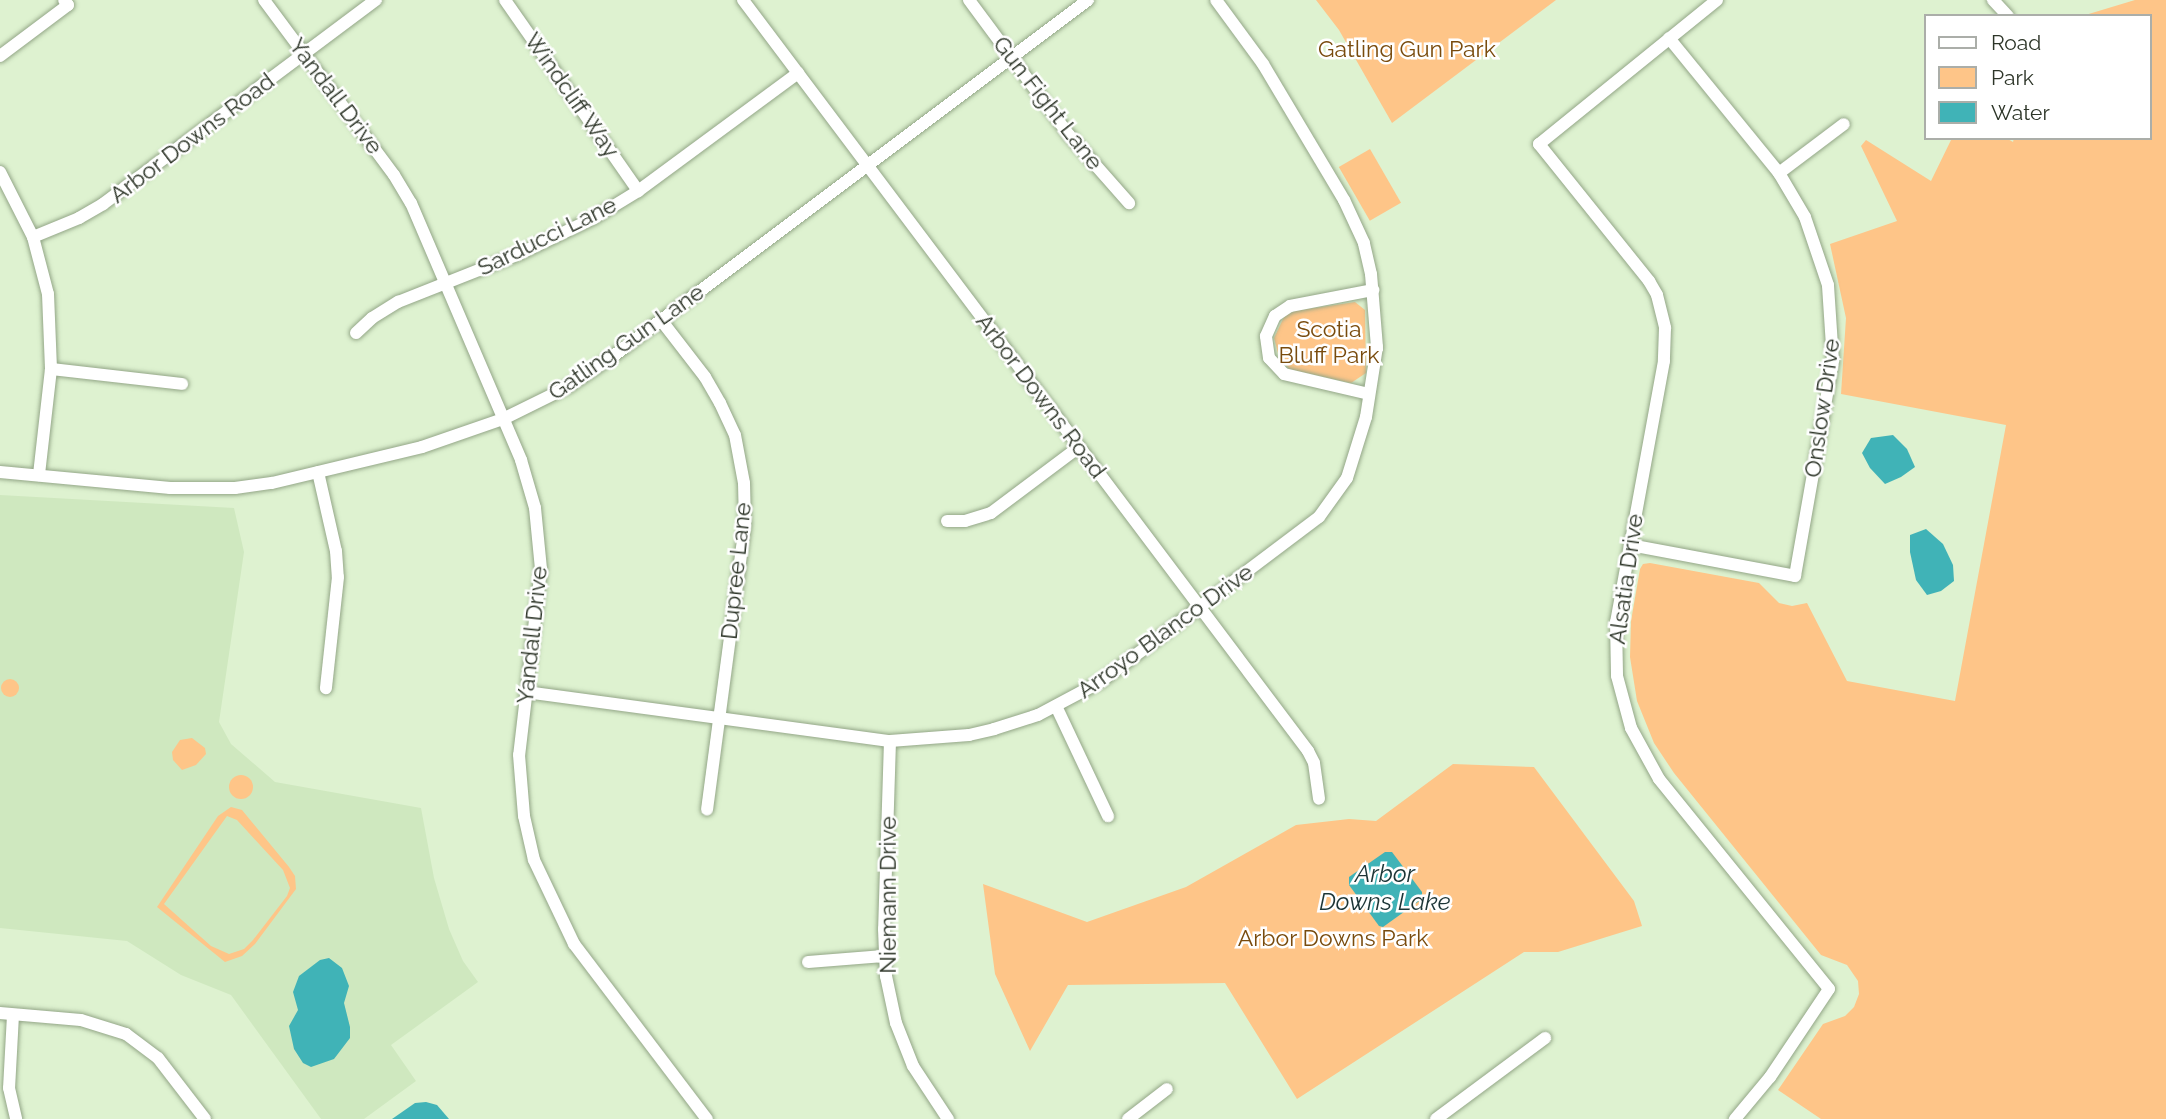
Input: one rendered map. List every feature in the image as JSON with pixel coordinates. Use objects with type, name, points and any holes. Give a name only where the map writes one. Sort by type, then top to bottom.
[{"type":"street","points":[[0,56],[68,5],[64,0]]},
{"type":"street","name":"Yandall Drive","points":[[264,0],[394,175],[411,203],[526,475],[540,541],[540,581],[519,755],[528,839],[550,899],[585,960],[706,1119]]},
{"type":"street","name":"Arbor Downs Road","points":[[33,237],[79,218],[103,204],[376,0]]},
{"type":"street","name":"Windcliff Way","points":[[505,0],[638,191]]},
{"type":"street","name":"Arbor Downs Road","points":[[743,0],[1308,751],[1314,763],[1319,799]]},
{"type":"street","name":"Gun Fight Lane","points":[[969,0],[1069,135],[1129,203]]},
{"type":"street","name":"Gatling Gun Lane","points":[[0,471],[204,489],[272,483],[445,440],[503,419],[568,387],[1088,0]]},
{"type":"street","name":"Arroyo Blanco Drive","points":[[526,692],[890,741],[969,735],[1013,724],[1056,706],[1123,667],[1301,532],[1335,498],[1356,457],[1377,347],[1373,290],[1364,243],[1355,221],[1263,64],[1216,0]]},
{"type":"street","points":[[1669,38],[1717,0]]},
{"type":"street","points":[[1993,0],[2006,14]]},
{"type":"street","name":"Alsatia Drive","points":[[1669,38],[1539,144],[1640,267],[1662,310],[1667,342],[1616,622],[1615,649],[1622,702],[1644,756],[1829,989],[1770,1077],[1735,1119]]},
{"type":"street","name":"Onslow Drive","points":[[1630,545],[1795,576],[1828,393],[1833,337],[1828,285],[1818,247],[1805,217],[1779,173],[1669,38]]},
{"type":"street","name":"Sarducci Lane","points":[[356,333],[384,310],[568,232],[638,191],[798,73]]},
{"type":"street","points":[[1779,173],[1844,124]]},
{"type":"street","points":[[0,172],[33,237],[48,294],[51,369],[39,475]]},
{"type":"street","points":[[1369,394],[1284,374],[1269,358],[1266,336],[1275,316],[1290,306],[1373,290]]},
{"type":"street","name":"Dupree Lane","points":[[661,320],[710,386],[734,435],[741,460],[745,525],[708,809]]},
{"type":"street","points":[[51,369],[182,384]]},
{"type":"street","points":[[947,521],[965,521],[991,513],[1079,447]]},
{"type":"street","points":[[318,472],[336,551],[338,577],[327,688]]},
{"type":"street","points":[[1056,706],[1108,816]]},
{"type":"street","name":"Niemann Drive","points":[[890,741],[884,956],[890,1000],[904,1044],[923,1085],[948,1119]]},
{"type":"street","points":[[808,962],[884,956]]},
{"type":"street","points":[[16,1119],[9,1088],[7,1014],[81,1020],[126,1034],[158,1058],[205,1119]]},
{"type":"street","points":[[1436,1119],[1545,1038]]},
{"type":"street","points":[[1128,1119],[1167,1089]]},
{"type":"shaded area","points":[[0,495],[234,508],[244,552],[219,722],[231,744],[275,782],[421,808],[434,878],[449,929],[463,961],[478,982],[391,1045],[416,1081],[364,1119],[321,1119],[231,995],[181,975],[127,941],[0,928]]},
{"type":"green space","name":"Gatling Gun Park","points":[[1316,0],[1556,0],[1392,123],[1339,30]]},
{"type":"green space","points":[[2135,0],[2166,0],[2166,1119],[1821,1119],[1778,1090],[1823,1024],[1845,1016],[1854,1007],[1859,994],[1858,981],[1847,965],[1821,955],[1674,773],[1654,743],[1637,701],[1630,657],[1631,621],[1640,569],[1643,564],[1650,563],[1759,583],[1779,603],[1792,606],[1807,603],[1847,681],[1955,701],[2006,425],[1841,394],[1846,318],[1830,244],[1897,221],[1861,146],[1866,140],[1931,181],[1951,140],[2152,140],[2152,14],[2089,14]]},
{"type":"green space","points":[[1370,149],[1401,203],[1370,221],[1339,167]]},
{"type":"green space","name":"Scotia Bluff Park","points":[[1355,302],[1365,310],[1366,373],[1351,383],[1289,369],[1279,357],[1274,338],[1284,317],[1294,311]]},
{"type":"green space","points":[[10,679],[16,682],[19,688],[16,694],[10,697],[4,694],[1,688],[4,682]]},
{"type":"green space","points":[[192,738],[205,748],[206,754],[196,765],[182,770],[173,760],[172,752],[180,740]]},
{"type":"green space","name":"Arbor Downs Park","points":[[1453,764],[1534,767],[1634,901],[1642,926],[1558,952],[1524,952],[1297,1099],[1225,983],[1068,985],[1030,1051],[995,974],[983,884],[1087,922],[1186,887],[1296,825],[1349,819],[1376,821]]},
{"type":"green space","points":[[241,775],[252,782],[253,787],[246,798],[241,799],[230,792],[229,787],[236,776]]},
{"type":"green space","points":[[231,807],[242,810],[289,867],[295,876],[296,889],[255,944],[242,956],[225,962],[157,907],[218,816]],"holes":[[[227,816],[237,820],[283,870],[290,888],[287,896],[253,940],[244,949],[229,954],[211,946],[164,904]]]},
{"type":"water","points":[[1893,435],[1907,449],[1915,467],[1885,484],[1870,468],[1862,453],[1871,438]]},
{"type":"water","points":[[1926,529],[1943,544],[1953,565],[1954,581],[1941,591],[1927,595],[1916,580],[1910,552],[1910,535]]},
{"type":"water","name":"Arbor Downs Lake","points":[[1385,852],[1392,852],[1422,892],[1422,899],[1383,927],[1379,926],[1349,885],[1349,877]]},
{"type":"water","points":[[329,958],[342,968],[349,986],[344,1003],[350,1038],[334,1059],[311,1067],[303,1063],[294,1049],[289,1026],[298,1010],[293,992],[299,976],[320,960]]},
{"type":"water","points":[[415,1103],[437,1105],[449,1119],[392,1119]]}]
